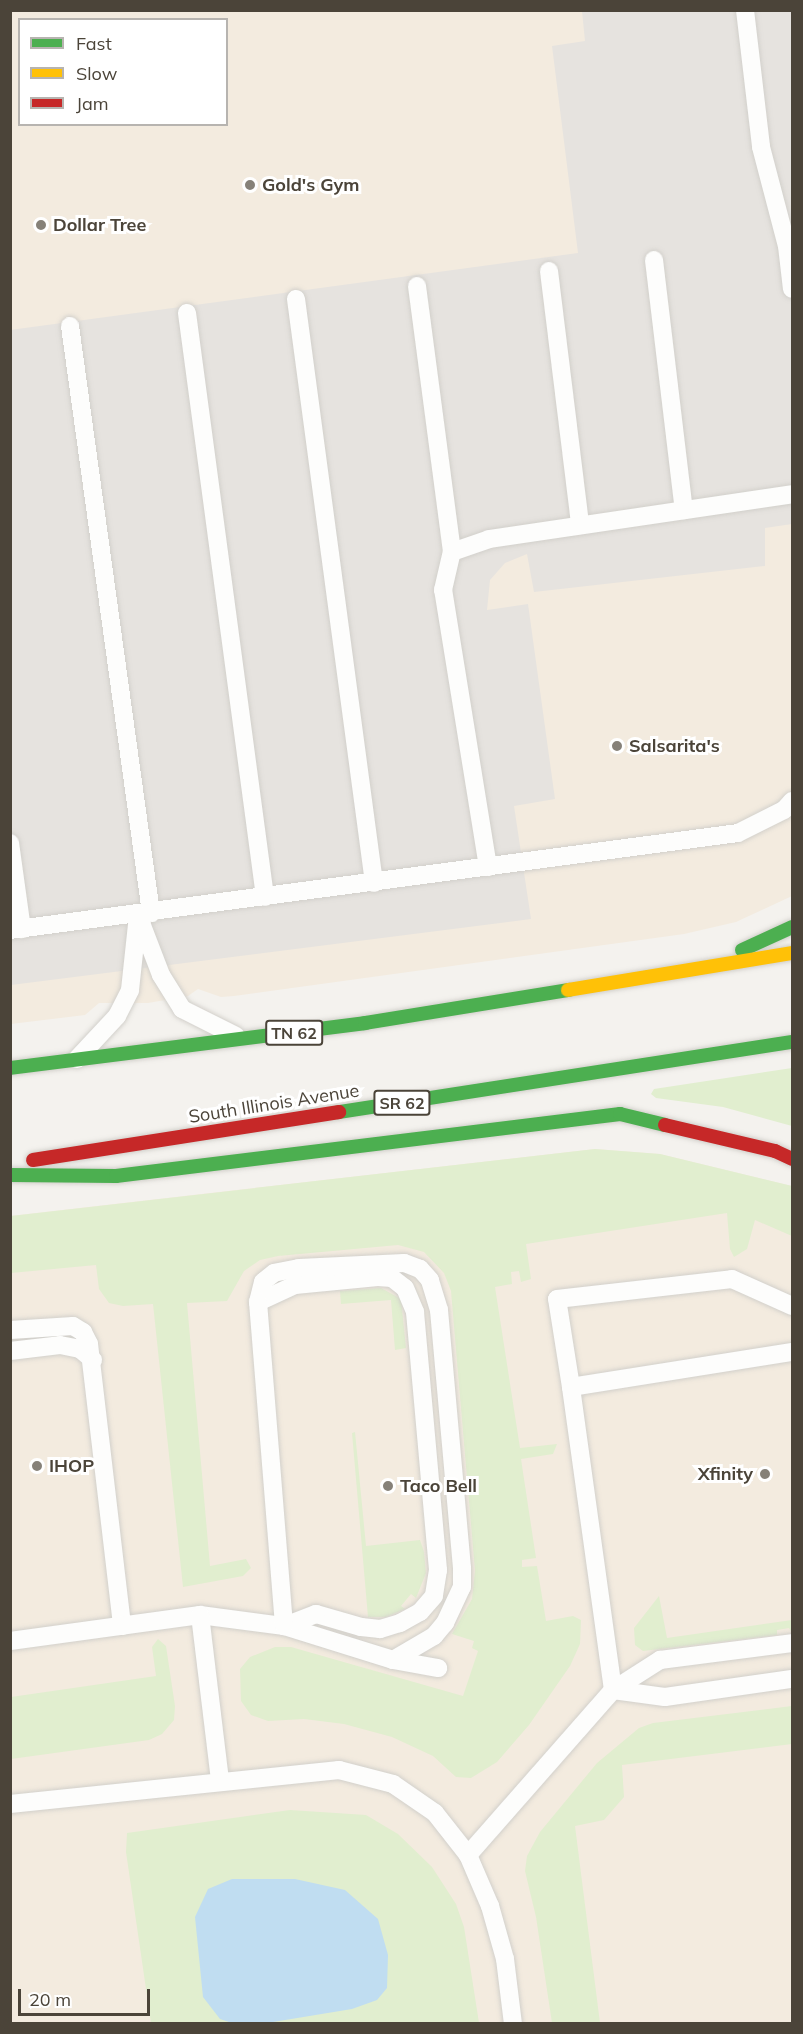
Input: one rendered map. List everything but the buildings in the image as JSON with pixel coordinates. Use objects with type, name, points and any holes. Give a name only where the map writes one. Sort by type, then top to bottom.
[{"type":"highway","points":[[708,966],[792,927]]},
{"type":"highway","name":"TN 62","points":[[10,1068],[243,1040],[792,953]]},
{"type":"highway","name":"South Illinois Avenue","points":[[10,1163],[792,1042]]},
{"type":"highway","points":[[10,1175],[116,1176],[620,1114],[775,1151],[792,1160]]},
{"type":"lane","points":[[745,10],[762,147],[787,246],[792,290]]},
{"type":"lane","points":[[654,260],[684,510]]},
{"type":"lane","points":[[549,271],[580,525]]},
{"type":"lane","points":[[417,286],[452,552],[443,590],[488,867]]},
{"type":"lane","points":[[296,299],[374,883]]},
{"type":"lane","points":[[187,313],[265,897]]},
{"type":"lane","points":[[70,326],[145,914],[161,975],[182,1009],[243,1040]]},
{"type":"lane","points":[[452,552],[489,539],[792,494]]},
{"type":"lane","points":[[10,843],[16,930],[738,833],[784,810],[792,801]]},
{"type":"lane","points":[[74,1062],[117,1016],[130,990],[145,914]]},
{"type":"lane","points":[[284,1626],[258,1302],[263,1282],[268,1278],[299,1268],[404,1263],[420,1269],[433,1287],[439,1310],[462,1587],[446,1623],[434,1636],[393,1660]]},
{"type":"lane","points":[[258,1302],[295,1285],[378,1277],[392,1278],[405,1288],[415,1312],[438,1570],[434,1596],[420,1612],[400,1623],[380,1629],[361,1628],[316,1614],[284,1626]]},
{"type":"lane","points":[[613,1690],[572,1387],[557,1299],[732,1279],[792,1306]]},
{"type":"lane","points":[[10,1330],[62,1325],[83,1332],[93,1360],[122,1626]]},
{"type":"lane","points":[[10,1351],[60,1345],[80,1349],[93,1360]]},
{"type":"lane","points":[[572,1387],[792,1352]]},
{"type":"lane","points":[[200,1615],[220,1780]]},
{"type":"lane","points":[[10,1641],[200,1615],[284,1626],[393,1660],[438,1668]]},
{"type":"lane","points":[[468,1855],[613,1690],[660,1660],[792,1643]]},
{"type":"lane","points":[[613,1690],[665,1697],[792,1679]]},
{"type":"lane","points":[[10,1804],[220,1780],[339,1770],[393,1784],[435,1813],[468,1855],[490,1906],[505,1959],[513,2024]]},
{"type":"shaded area","points":[[10,11],[792,11],[792,896],[736,922],[684,934],[234,996],[221,997],[198,989],[188,996],[148,1003],[99,1003],[85,1015],[11,1024]]},
{"type":"shaded area","points":[[582,11],[792,11],[792,524],[765,528],[765,566],[534,592],[527,554],[505,563],[490,580],[487,610],[528,604],[555,799],[514,806],[531,919],[11,985],[10,330],[578,253],[552,46],[585,41]]},
{"type":"shaded area","points":[[595,1149],[660,1154],[792,1186],[792,2023],[11,2023],[10,1216]]},
{"type":"green space","points":[[792,1068],[792,1126],[723,1107],[656,1098],[651,1094],[654,1089]]},
{"type":"green space","points":[[595,1149],[660,1154],[792,1186],[792,1236],[755,1220],[747,1249],[734,1257],[730,1249],[727,1213],[526,1244],[531,1279],[521,1282],[519,1271],[511,1272],[512,1284],[495,1287],[520,1448],[557,1444],[553,1454],[521,1459],[536,1558],[522,1560],[522,1567],[537,1566],[546,1621],[573,1616],[581,1620],[580,1644],[570,1666],[529,1725],[497,1762],[471,1778],[456,1777],[433,1756],[392,1737],[344,1724],[304,1719],[268,1721],[251,1715],[241,1701],[240,1669],[250,1657],[275,1647],[291,1647],[463,1696],[478,1651],[472,1648],[474,1641],[452,1634],[472,1599],[475,1571],[451,1291],[444,1273],[424,1252],[398,1245],[278,1256],[260,1260],[244,1271],[227,1301],[187,1303],[210,1566],[246,1559],[251,1568],[243,1576],[183,1587],[153,1304],[123,1306],[109,1303],[99,1289],[96,1265],[11,1273],[11,1216]]},
{"type":"green space","points":[[381,1288],[401,1299],[406,1348],[395,1350],[391,1300],[341,1304],[340,1291]]},
{"type":"green space","points":[[355,1432],[366,1546],[420,1540],[424,1552],[426,1573],[416,1598],[411,1594],[401,1606],[405,1609],[386,1617],[368,1617],[352,1433]]},
{"type":"green space","points":[[659,1596],[667,1638],[792,1620],[792,1633],[789,1628],[777,1630],[777,1635],[643,1651],[635,1645],[634,1628]]},
{"type":"green space","points":[[158,1639],[166,1646],[175,1706],[174,1720],[162,1734],[149,1740],[11,1759],[11,1697],[156,1676],[152,1647]]},
{"type":"green space","points":[[792,1706],[792,1744],[622,1765],[624,1797],[604,1820],[575,1826],[600,2023],[552,2023],[536,1917],[525,1871],[527,1856],[540,1832],[597,1763],[639,1728],[653,1723]]},
{"type":"green space","points":[[290,1810],[366,1815],[398,1834],[432,1867],[456,1904],[464,1927],[479,2023],[151,2023],[126,1852],[127,1833]]},
{"type":"water","points":[[232,1879],[295,1879],[345,1890],[378,1919],[388,1955],[387,1988],[377,2000],[352,2009],[267,2023],[232,2023],[220,2019],[203,1997],[195,1917],[208,1889]]},
{"type":"traffic: fast","points":[[742,950],[792,927]]},
{"type":"traffic: fast","points":[[10,1068],[365,1023],[568,990]]},
{"type":"traffic: fast","points":[[339,1112],[792,1042]]},
{"type":"traffic: fast","points":[[10,1175],[116,1176],[620,1114],[665,1125]]},
{"type":"traffic: slow","points":[[568,990],[792,953]]},
{"type":"traffic: jam","points":[[33,1160],[339,1112]]},
{"type":"traffic: jam","points":[[665,1125],[775,1151],[792,1159]]},
{"type":"place","name":"Gold's Gym","points":[[250,185]]},
{"type":"place","name":"Dollar Tree","points":[[41,225]]},
{"type":"place","name":"Salsarita's","points":[[617,746]]},
{"type":"place","name":"IHOP","points":[[37,1466]]},
{"type":"place","name":"Xfinity","points":[[765,1474]]},
{"type":"place","name":"Taco Bell","points":[[388,1486]]}]
